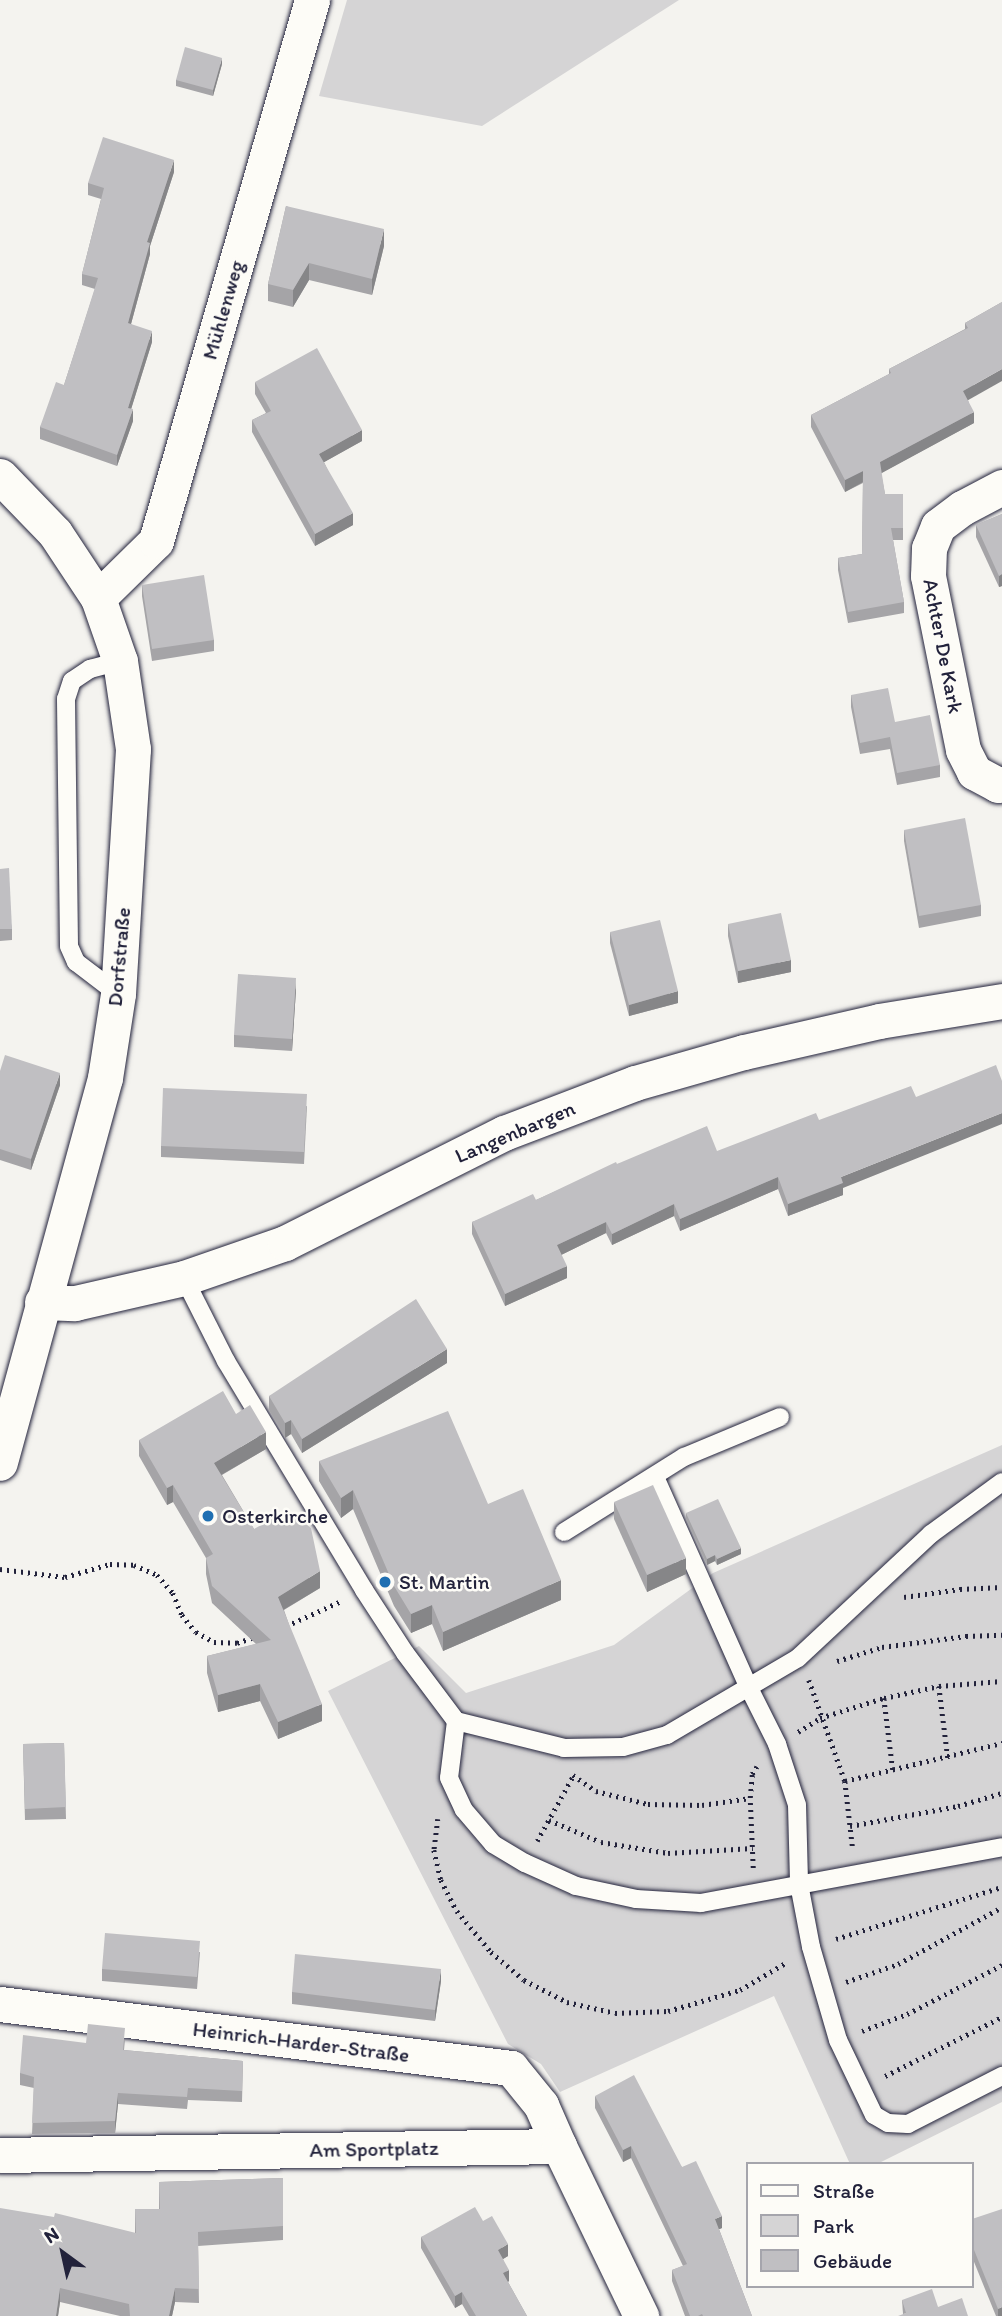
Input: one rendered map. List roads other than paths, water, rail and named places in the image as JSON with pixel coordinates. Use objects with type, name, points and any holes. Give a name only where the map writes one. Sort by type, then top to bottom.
[{"type":"street","name":"Mühlenweg","points":[[98,598],[156,541],[312,0]]},
{"type":"street","name":"Dorfstraße","points":[[0,476],[55,533],[98,598],[120,661],[133,748],[118,994],[105,1078],[0,1463]]},
{"type":"street","name":"Achter De Kark","points":[[1001,792],[974,772],[963,750],[929,567],[929,548],[938,526],[962,508],[1002,487]]},
{"type":"street","name":"Langenbargen","points":[[42,1302],[75,1303],[184,1278],[285,1243],[503,1133],[635,1083],[744,1052],[852,1027],[1002,1002]]},
{"type":"street","name":"Heinrich-Harder-Straße","points":[[0,2004],[510,2068],[541,2105],[559,2146]]},
{"type":"street","name":"Am Sportplatz","points":[[0,2155],[559,2146]]},
{"type":"street","points":[[559,2146],[641,2316]]},
{"type":"lane","points":[[118,994],[76,962],[69,946],[66,699],[72,681],[90,669],[120,661]]},
{"type":"lane","points":[[184,1278],[226,1362],[364,1590],[405,1653],[456,1721],[564,1748],[623,1747],[667,1735],[749,1688],[802,1664],[866,1594],[931,1534],[1002,1482]]},
{"type":"lane","points":[[564,1532],[684,1457],[780,1417]]},
{"type":"lane","points":[[655,1477],[749,1688],[777,1744],[797,1805],[799,1884],[822,1990],[838,2040],[859,2089],[874,2115],[888,2123],[908,2123],[1002,2076]]},
{"type":"lane","points":[[456,1721],[449,1778],[464,1810],[494,1844],[525,1863],[576,1886],[636,1899],[701,1903],[1002,1847]]},
{"type":"place","name":"Osterkirche","points":[[208,1516]]},
{"type":"place","name":"St. Martin","points":[[385,1582]]}]
